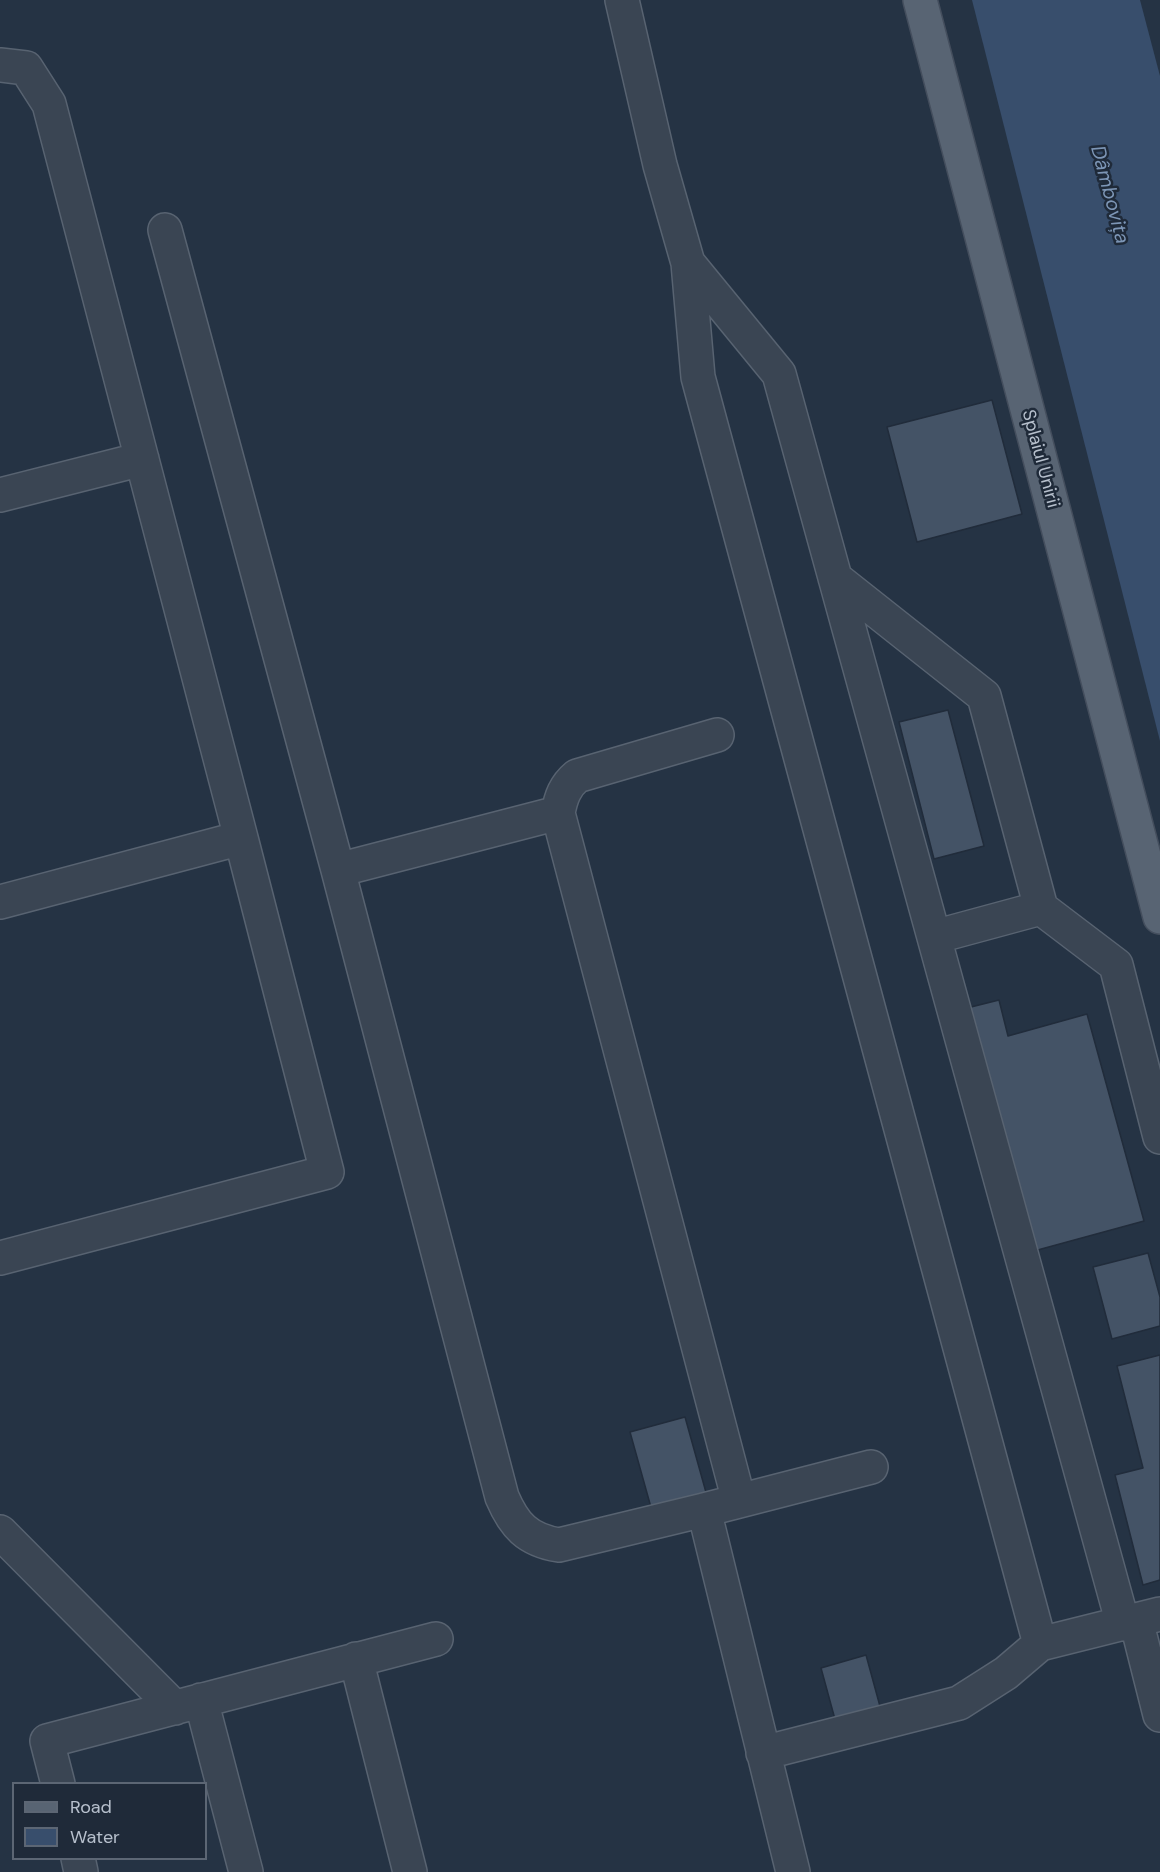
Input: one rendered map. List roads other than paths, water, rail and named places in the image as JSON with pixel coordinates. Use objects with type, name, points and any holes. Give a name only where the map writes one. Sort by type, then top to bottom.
[{"type":"main road","name":"Splaiul Unirii","points":[[920,0],[1160,917]]},
{"type":"lane","points":[[622,0],[660,165],[688,263],[698,377],[1041,1644]]},
{"type":"lane","points":[[0,64],[26,68],[49,104],[327,1172],[0,1258]]},
{"type":"lane","points":[[165,230],[338,870],[502,1497],[510,1517],[527,1533],[544,1543],[559,1545],[871,1467]]},
{"type":"lane","points":[[688,263],[779,374],[934,937],[1140,1619],[1160,1715]]},
{"type":"lane","points":[[0,495],[142,459]]},
{"type":"lane","points":[[836,578],[984,696],[1041,908],[1116,965],[1160,1137]]},
{"type":"lane","points":[[717,735],[577,776],[568,784],[561,798],[558,813],[739,1501]]},
{"type":"lane","points":[[338,870],[558,813]]},
{"type":"lane","points":[[0,902],[241,838]]},
{"type":"lane","points":[[934,937],[1041,908]]},
{"type":"lane","points":[[704,1510],[793,1872]]},
{"type":"lane","points":[[0,1532],[188,1704],[246,1872]]},
{"type":"lane","points":[[764,1753],[959,1703],[1006,1673],[1041,1644],[1140,1619]]},
{"type":"lane","points":[[57,1782],[46,1742],[436,1639]]},
{"type":"lane","points":[[356,1659],[410,1872]]},
{"type":"water","name":"Dâmbovița","points":[[972,0],[1140,0],[1160,76],[1160,741]]}]
